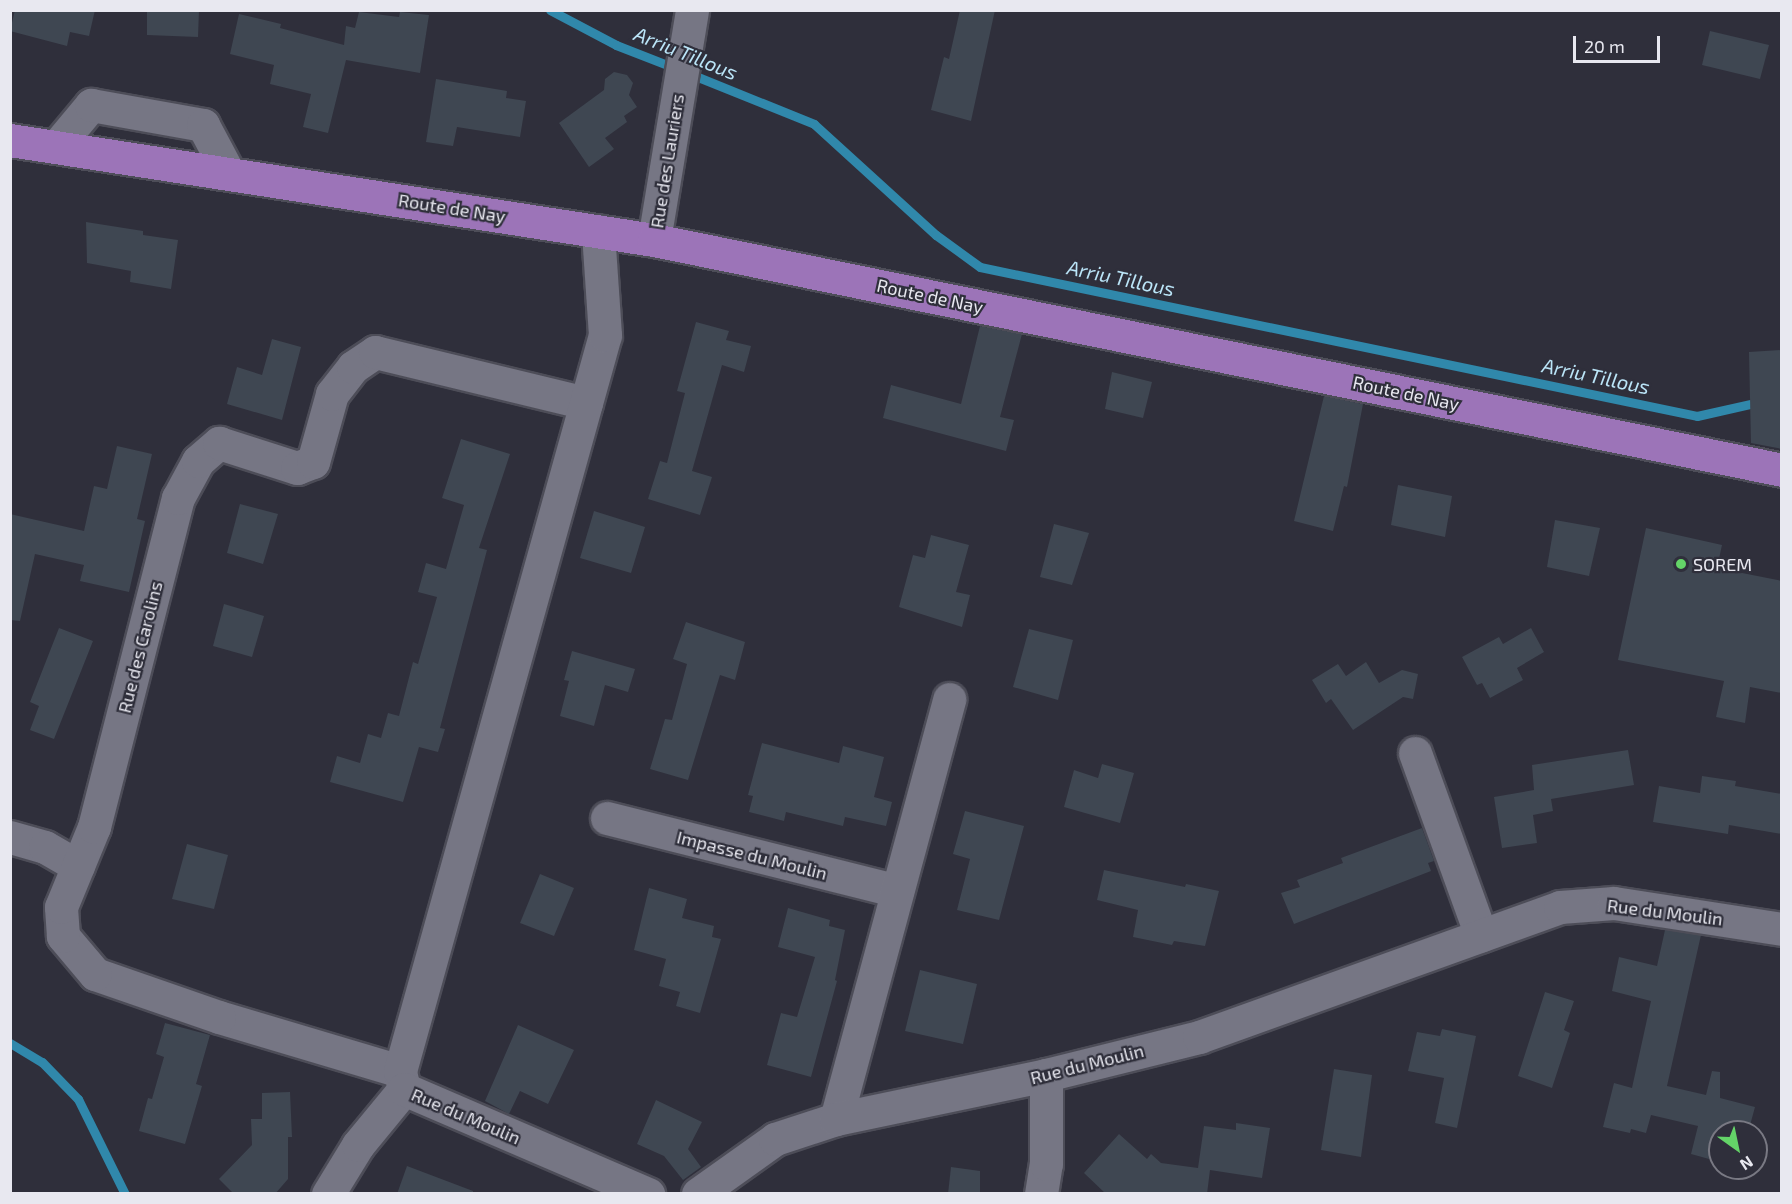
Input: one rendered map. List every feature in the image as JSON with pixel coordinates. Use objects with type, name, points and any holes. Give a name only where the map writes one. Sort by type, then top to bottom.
[{"type":"main road","name":"Route de Nay","points":[[10,140],[654,240],[1782,470]]},
{"type":"street","name":"Rue des Lauriers","points":[[654,240],[692,10]]},
{"type":"street","points":[[64,148],[91,105],[203,125],[229,174]]},
{"type":"street","points":[[402,1080],[605,335],[598,231]]},
{"type":"street","name":"Rue des Carolins","points":[[402,1080],[95,974],[63,936],[61,907],[94,827],[178,498],[198,461],[219,443],[297,468],[313,462],[332,394],[353,367],[375,352],[586,403]]},
{"type":"street","points":[[836,1119],[949,699]]},
{"type":"street","points":[[1415,753],[1481,935]]},
{"type":"street","name":"Impasse du Moulin","points":[[607,818],[897,891]]},
{"type":"street","points":[[10,837],[45,847],[78,866]]},
{"type":"street","name":"Rue du Moulin","points":[[698,1194],[775,1139],[836,1119],[1046,1075],[1199,1037],[1560,907],[1614,903],[1782,929]]},
{"type":"street","points":[[1041,1194],[1046,1164],[1046,1075]]},
{"type":"street","name":"Rue du Moulin","points":[[328,1194],[402,1080],[648,1194]]},
{"type":"building","points":[[15,10],[95,10],[89,36],[70,32],[67,46],[10,31]]},
{"type":"building","points":[[147,10],[199,10],[198,37],[147,35]]},
{"type":"building","points":[[960,10],[995,10],[971,121],[931,110],[944,57],[949,59]]},
{"type":"building","points":[[359,12],[399,17],[400,12],[429,15],[420,73],[346,60],[328,133],[303,127],[311,94],[270,84],[274,65],[230,54],[239,14],[281,24],[280,28],[344,45],[346,26],[355,28]]},
{"type":"building","points":[[1710,31],[1769,45],[1760,79],[1702,65]]},
{"type":"building","points":[[614,72],[627,75],[633,83],[629,95],[637,107],[624,116],[627,122],[605,138],[614,149],[589,167],[559,123],[604,90],[605,79]]},
{"type":"building","points":[[436,79],[507,91],[506,98],[526,101],[520,137],[457,127],[453,146],[426,142]]},
{"type":"building","points":[[86,222],[143,231],[143,235],[178,240],[171,289],[130,282],[131,271],[87,263]]},
{"type":"building","points":[[696,322],[729,331],[726,340],[751,346],[744,372],[722,365],[692,471],[712,477],[700,515],[648,499],[660,461],[667,463],[685,393],[677,391]]},
{"type":"building","points":[[980,326],[1022,334],[1000,417],[1014,420],[1006,451],[883,418],[891,385],[961,404]]},
{"type":"building","points":[[272,339],[301,347],[282,420],[227,404],[237,367],[262,375]]},
{"type":"building","points":[[1782,350],[1782,449],[1751,443],[1749,352]]},
{"type":"building","points":[[1112,372],[1152,382],[1143,418],[1105,409]]},
{"type":"building","points":[[1324,396],[1363,404],[1347,487],[1344,486],[1333,531],[1294,521]]},
{"type":"building","points":[[461,439],[510,454],[479,548],[487,550],[440,728],[445,729],[438,752],[419,747],[403,802],[330,782],[337,756],[360,763],[368,734],[381,738],[388,713],[399,716],[413,662],[418,664],[437,597],[418,592],[426,563],[446,569],[464,505],[442,498]]},
{"type":"building","points":[[117,446],[152,454],[137,519],[145,521],[129,592],[80,581],[84,565],[35,554],[20,621],[10,620],[10,514],[84,531],[94,486],[107,489]]},
{"type":"building","points":[[1398,485],[1452,496],[1445,537],[1391,525]]},
{"type":"building","points":[[240,504],[278,514],[263,564],[227,553]]},
{"type":"building","points":[[594,511],[645,527],[631,573],[580,558]]},
{"type":"building","points":[[1555,520],[1600,528],[1589,576],[1547,567]]},
{"type":"building","points":[[1054,524],[1089,533],[1072,585],[1040,577]]},
{"type":"building","points":[[1646,528],[1722,545],[1717,568],[1782,581],[1782,693],[1750,687],[1745,723],[1716,717],[1724,681],[1618,660]]},
{"type":"building","points":[[931,535],[969,545],[956,592],[970,595],[962,627],[899,607],[913,555],[925,558]]},
{"type":"building","points":[[224,604],[264,616],[252,657],[213,646]]},
{"type":"building","points":[[686,622],[745,642],[735,680],[720,675],[688,780],[650,769],[665,719],[672,720],[687,664],[673,659]]},
{"type":"building","points":[[59,628],[93,641],[54,739],[30,730],[39,706],[30,702]]},
{"type":"building","points":[[1531,628],[1544,652],[1517,668],[1523,680],[1490,698],[1482,683],[1477,685],[1462,657],[1499,637],[1503,644]]},
{"type":"building","points":[[1029,629],[1073,640],[1058,700],[1013,687]]},
{"type":"building","points":[[572,651],[635,669],[628,692],[605,685],[594,726],[560,716],[569,681],[564,680]]},
{"type":"building","points":[[1366,662],[1379,683],[1402,670],[1418,674],[1413,699],[1403,697],[1353,730],[1331,699],[1326,703],[1312,680],[1338,664],[1346,676]]},
{"type":"building","points":[[762,743],[839,763],[843,746],[884,757],[874,797],[892,802],[886,826],[845,817],[843,826],[786,812],[784,821],[749,812],[753,796],[748,795]]},
{"type":"building","points":[[1628,750],[1634,785],[1551,799],[1553,811],[1533,815],[1537,843],[1502,848],[1494,797],[1534,790],[1532,765]]},
{"type":"building","points":[[1102,764],[1134,773],[1120,823],[1064,807],[1074,770],[1098,778]]},
{"type":"building","points":[[1702,776],[1736,781],[1735,786],[1782,794],[1782,834],[1729,825],[1728,834],[1653,822],[1659,786],[1700,793]]},
{"type":"building","points":[[965,811],[1024,826],[999,920],[957,910],[970,859],[953,854]]},
{"type":"building","points":[[1422,828],[1434,861],[1428,863],[1431,871],[1294,924],[1281,893],[1300,887],[1297,880],[1343,863],[1341,858]]},
{"type":"building","points":[[187,844],[228,855],[214,909],[172,899]]},
{"type":"building","points":[[1104,870],[1185,887],[1186,884],[1219,891],[1205,946],[1174,941],[1172,945],[1133,937],[1138,910],[1097,900]]},
{"type":"building","points":[[540,874],[574,888],[554,936],[520,923]]},
{"type":"building","points":[[649,888],[687,899],[682,918],[714,926],[712,937],[721,939],[700,1013],[676,1006],[680,992],[659,986],[666,959],[634,950]]},
{"type":"building","points":[[788,908],[830,920],[829,926],[845,930],[835,980],[837,981],[811,1077],[767,1065],[781,1013],[797,1017],[815,957],[778,947]]},
{"type":"building","points":[[1665,930],[1701,935],[1667,1086],[1706,1095],[1712,1071],[1720,1072],[1720,1098],[1755,1107],[1751,1120],[1708,1120],[1708,1159],[1691,1154],[1698,1126],[1651,1115],[1646,1133],[1631,1129],[1630,1133],[1603,1127],[1614,1083],[1632,1088],[1651,1001],[1612,991],[1619,957],[1657,966]]},
{"type":"building","points":[[920,970],[977,984],[963,1044],[905,1031]]},
{"type":"building","points":[[1545,992],[1574,1001],[1564,1030],[1570,1033],[1552,1088],[1518,1076]]},
{"type":"building","points":[[165,1023],[210,1035],[196,1084],[202,1086],[185,1144],[139,1131],[148,1098],[152,1099],[164,1057],[156,1054]]},
{"type":"building","points":[[518,1025],[574,1050],[548,1104],[520,1091],[509,1114],[485,1101]]},
{"type":"building","points":[[1442,1029],[1476,1036],[1457,1128],[1435,1123],[1444,1078],[1408,1071],[1417,1032],[1440,1036]]},
{"type":"building","points":[[1334,1069],[1372,1075],[1361,1157],[1321,1150]]},
{"type":"building","points":[[290,1092],[292,1137],[288,1137],[288,1179],[275,1194],[234,1194],[219,1179],[252,1145],[251,1119],[262,1119],[262,1093]]},
{"type":"building","points":[[656,1100],[702,1122],[688,1149],[701,1167],[683,1180],[664,1156],[637,1144]]},
{"type":"building","points":[[1236,1123],[1270,1128],[1262,1178],[1210,1170],[1207,1194],[1106,1194],[1084,1173],[1119,1134],[1147,1159],[1151,1154],[1161,1163],[1198,1168],[1204,1126],[1236,1130]]},
{"type":"building","points":[[407,1166],[473,1191],[473,1194],[397,1194]]},
{"type":"building","points":[[951,1167],[980,1171],[980,1194],[948,1194]]},
{"type":"waterway","name":"Arriu Tillous","points":[[550,10],[616,45],[675,68]]},
{"type":"waterway","name":"Arriu Tillous","points":[[688,73],[814,124],[936,235],[980,267],[1697,416],[1750,404]]},
{"type":"waterway","points":[[10,1043],[42,1062],[78,1099],[125,1194]]},
{"type":"place","name":"SOREM","points":[[1681,564]]}]
